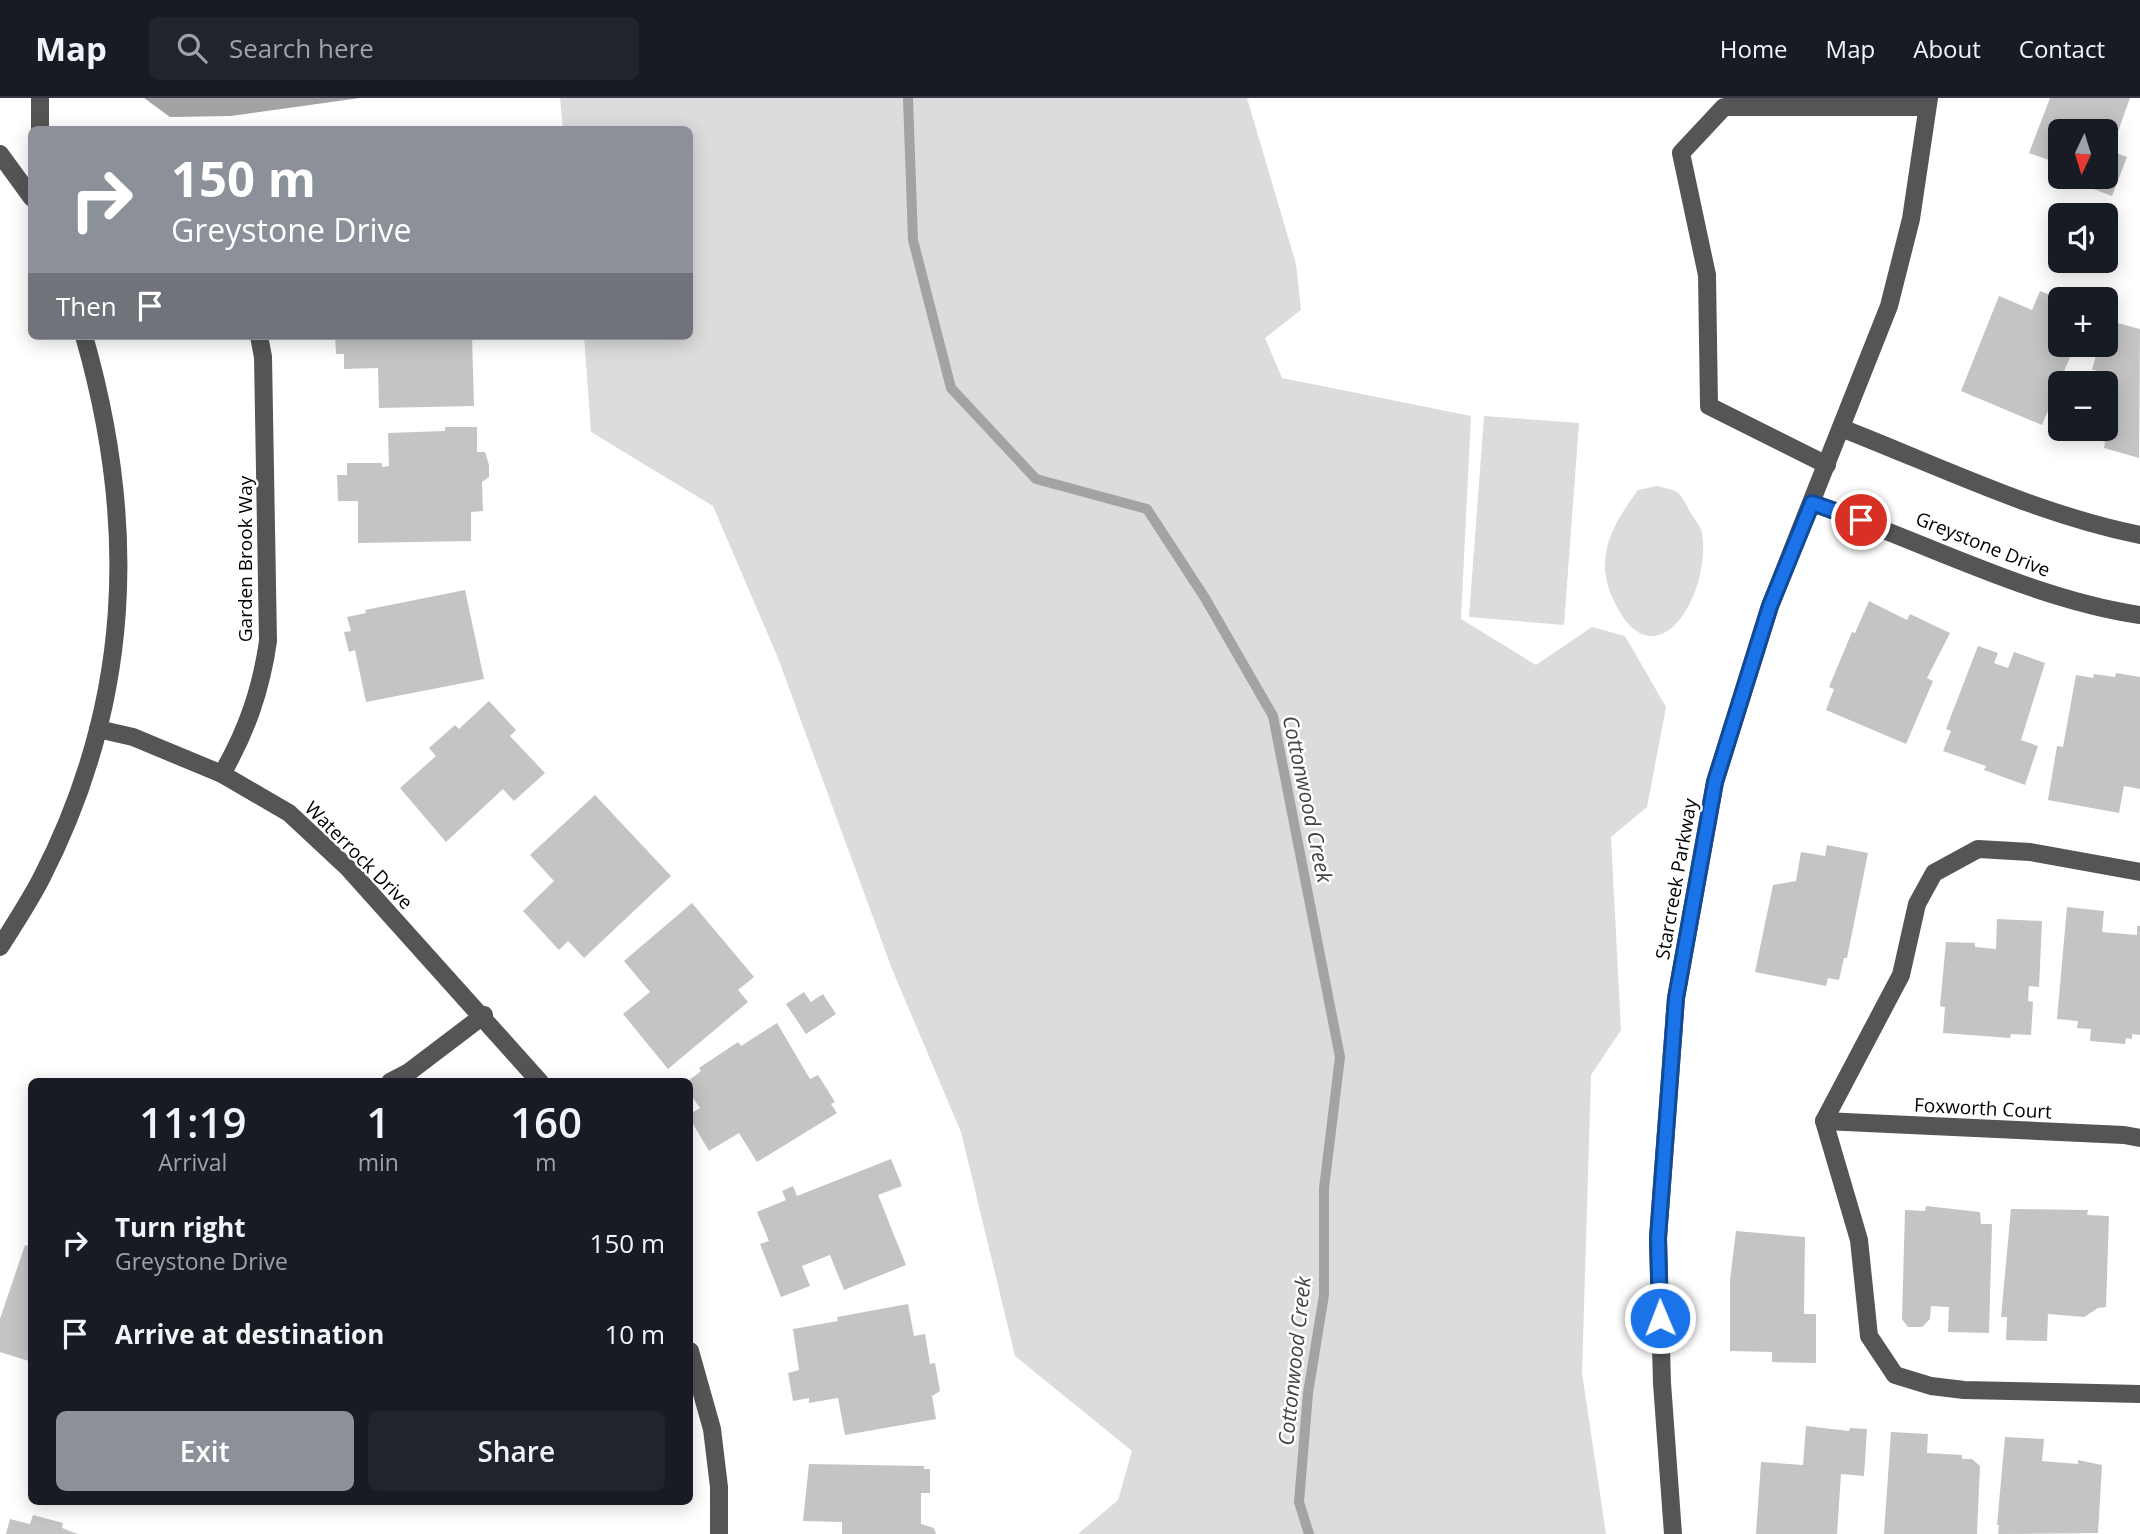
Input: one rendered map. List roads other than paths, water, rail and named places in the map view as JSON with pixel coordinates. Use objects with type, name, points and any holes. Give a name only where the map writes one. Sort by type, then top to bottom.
[{"type":"street","points":[[40,98],[40,126]]},
{"type":"street","points":[[1827,465],[1709,407],[1707,275],[1681,153],[1724,107],[1928,102]]},
{"type":"street","name":"Starcreek Parkway","points":[[1673,1534],[1662,1383],[1658,1238],[1676,998],[1715,782],[1770,606],[1889,306],[1911,219],[1928,102]]},
{"type":"street","points":[[0,154],[28,192]]},
{"type":"street","points":[[0,947],[41,880],[75,803],[99,729],[114,647],[120,576],[119,513],[103,401],[85,340]]},
{"type":"street","name":"Garden Brook Way","points":[[222,774],[246,733],[263,678],[268,640],[264,357],[260,340]]},
{"type":"street","points":[[1841,428],[2025,502],[2140,535]]},
{"type":"street","name":"Greystone Drive","points":[[1812,503],[1885,528],[2055,595],[2140,615]]},
{"type":"street","name":"Waterrock Drive","points":[[99,729],[133,737],[222,774],[289,813],[338,859],[484,1015],[537,1078]]},
{"type":"street","points":[[2140,872],[2030,852],[1978,849],[1934,873],[1917,904],[1901,975],[1824,1121],[1859,1240],[1869,1336],[1895,1375],[1931,1386],[1964,1390],[2140,1394]]},
{"type":"street","points":[[398,1078],[484,1015]]},
{"type":"street","name":"Foxworth Court","points":[[1824,1121],[2140,1138]]},
{"type":"street","points":[[693,1362],[712,1429],[719,1487],[719,1534]]},
{"type":"waterway","name":"Cottonwood Creek","points":[[908,98],[913,240],[951,388],[1036,479],[1147,509],[1205,598],[1273,716],[1340,1057],[1324,1188],[1324,1295],[1308,1393],[1299,1502],[1309,1534]]}]
